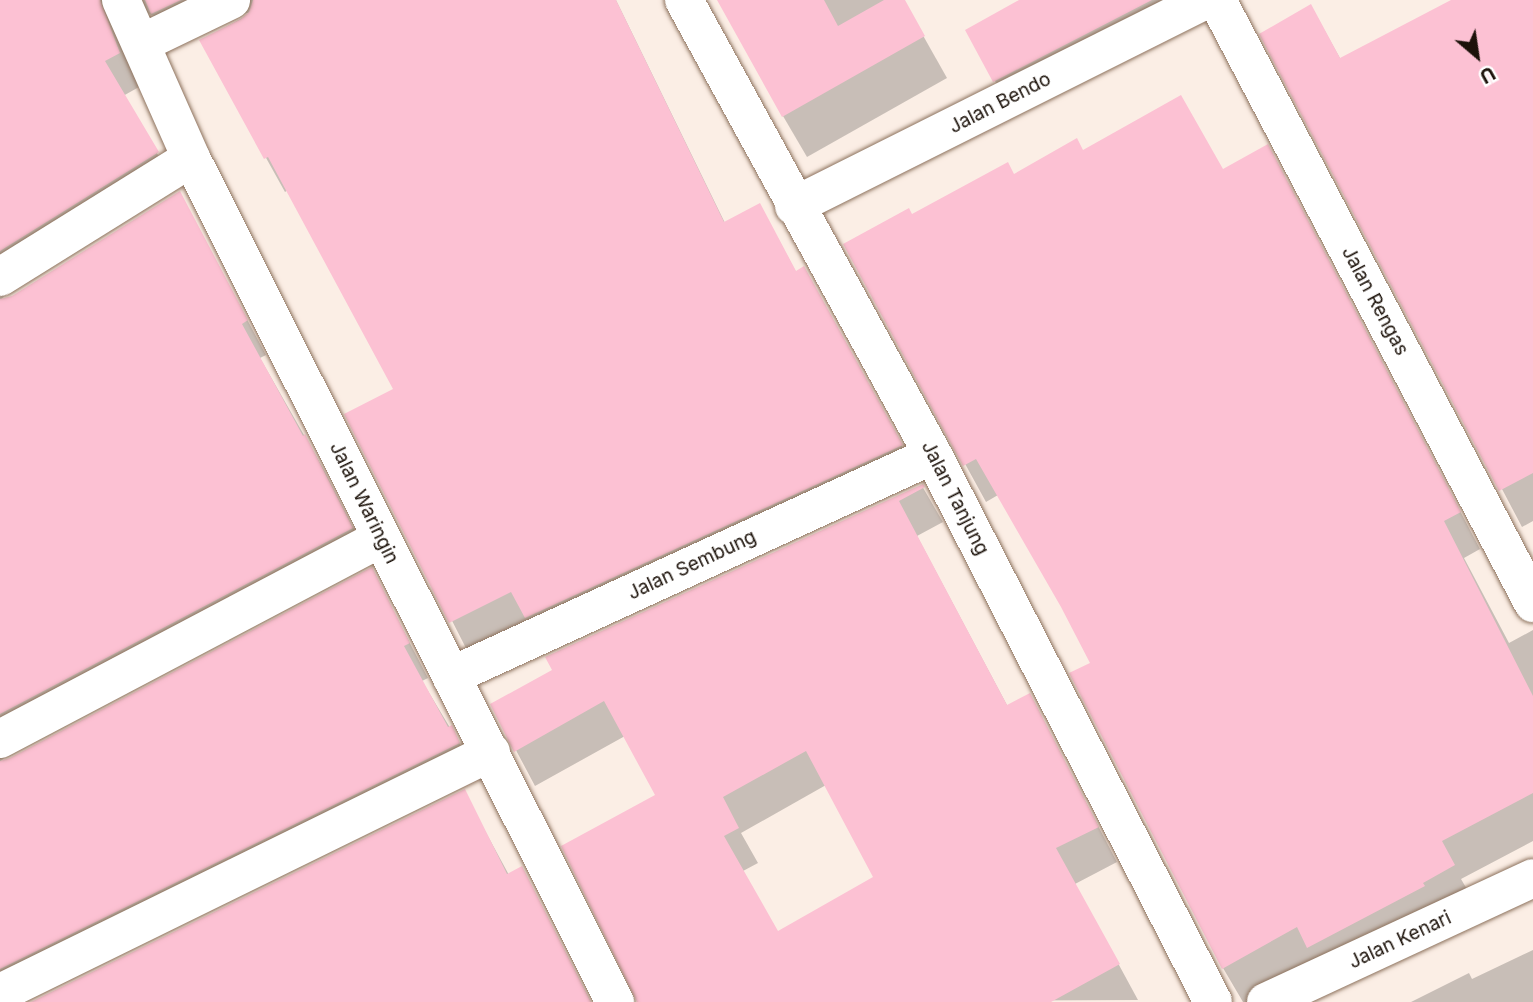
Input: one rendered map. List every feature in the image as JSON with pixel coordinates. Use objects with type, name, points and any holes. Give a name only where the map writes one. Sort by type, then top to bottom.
[{"type":"street","name":"Jalan Waringin","points":[[121,0],[191,158],[615,1002]]},
{"type":"street","points":[[142,43],[231,0]]},
{"type":"street","name":"Jalan Tanjung","points":[[684,0],[794,206],[933,454],[1213,1002]]},
{"type":"street","name":"Jalan Bendo","points":[[794,206],[1205,0]]},
{"type":"street","name":"Jalan Rengas","points":[[1217,0],[1533,603]]},
{"type":"street","points":[[0,277],[191,158]]},
{"type":"street","name":"Jalan Sembung","points":[[451,676],[933,454]]},
{"type":"street","points":[[0,739],[381,538]]},
{"type":"street","points":[[0,993],[491,751]]},
{"type":"street","name":"Jalan Kenari","points":[[1266,1002],[1533,878]]},
{"type":"building","points":[[0,0],[100,0],[120,53],[105,61],[159,152],[0,251]]},
{"type":"building","points":[[145,0],[181,0],[151,14]]},
{"type":"building","points":[[253,0],[616,0],[724,222],[760,203],[796,271],[804,266],[903,445],[525,618],[511,592],[449,623],[344,414],[393,389],[268,157],[264,159],[199,40],[241,19],[249,12]]},
{"type":"building","points":[[717,0],[824,0],[838,26],[884,0],[905,0],[925,36],[782,117]]},
{"type":"building","points":[[1019,0],[1152,0],[993,82],[965,30]]},
{"type":"building","points":[[1451,0],[1533,0],[1533,473],[1499,491],[1259,34],[1311,4],[1340,58]]},
{"type":"building","points":[[1181,95],[1223,169],[1268,144],[1461,512],[1444,521],[1533,696],[1533,793],[1442,841],[1455,865],[1423,883],[1425,886],[1307,948],[1297,927],[1222,969],[1069,673],[1090,663],[1061,607],[976,459],[963,466],[843,244],[909,208],[912,214],[1008,162],[1014,174],[1077,138],[1083,150]]},
{"type":"building","points":[[180,191],[248,320],[242,324],[303,436],[305,434],[353,528],[0,714],[0,299],[12,296]]},
{"type":"building","points":[[923,484],[925,487],[899,501],[1007,705],[1030,693],[1099,827],[1056,848],[1120,964],[1051,1002],[637,1002],[561,846],[655,795],[604,701],[514,752],[490,704],[552,670],[545,657]],"holes":[[[806,751],[873,877],[778,931],[724,836],[739,828],[723,797]]]},
{"type":"building","points":[[372,567],[410,643],[404,646],[448,727],[452,725],[460,743],[0,969],[0,761]]},
{"type":"building","points":[[465,789],[507,874],[522,866],[591,1002],[31,1002]]}]
